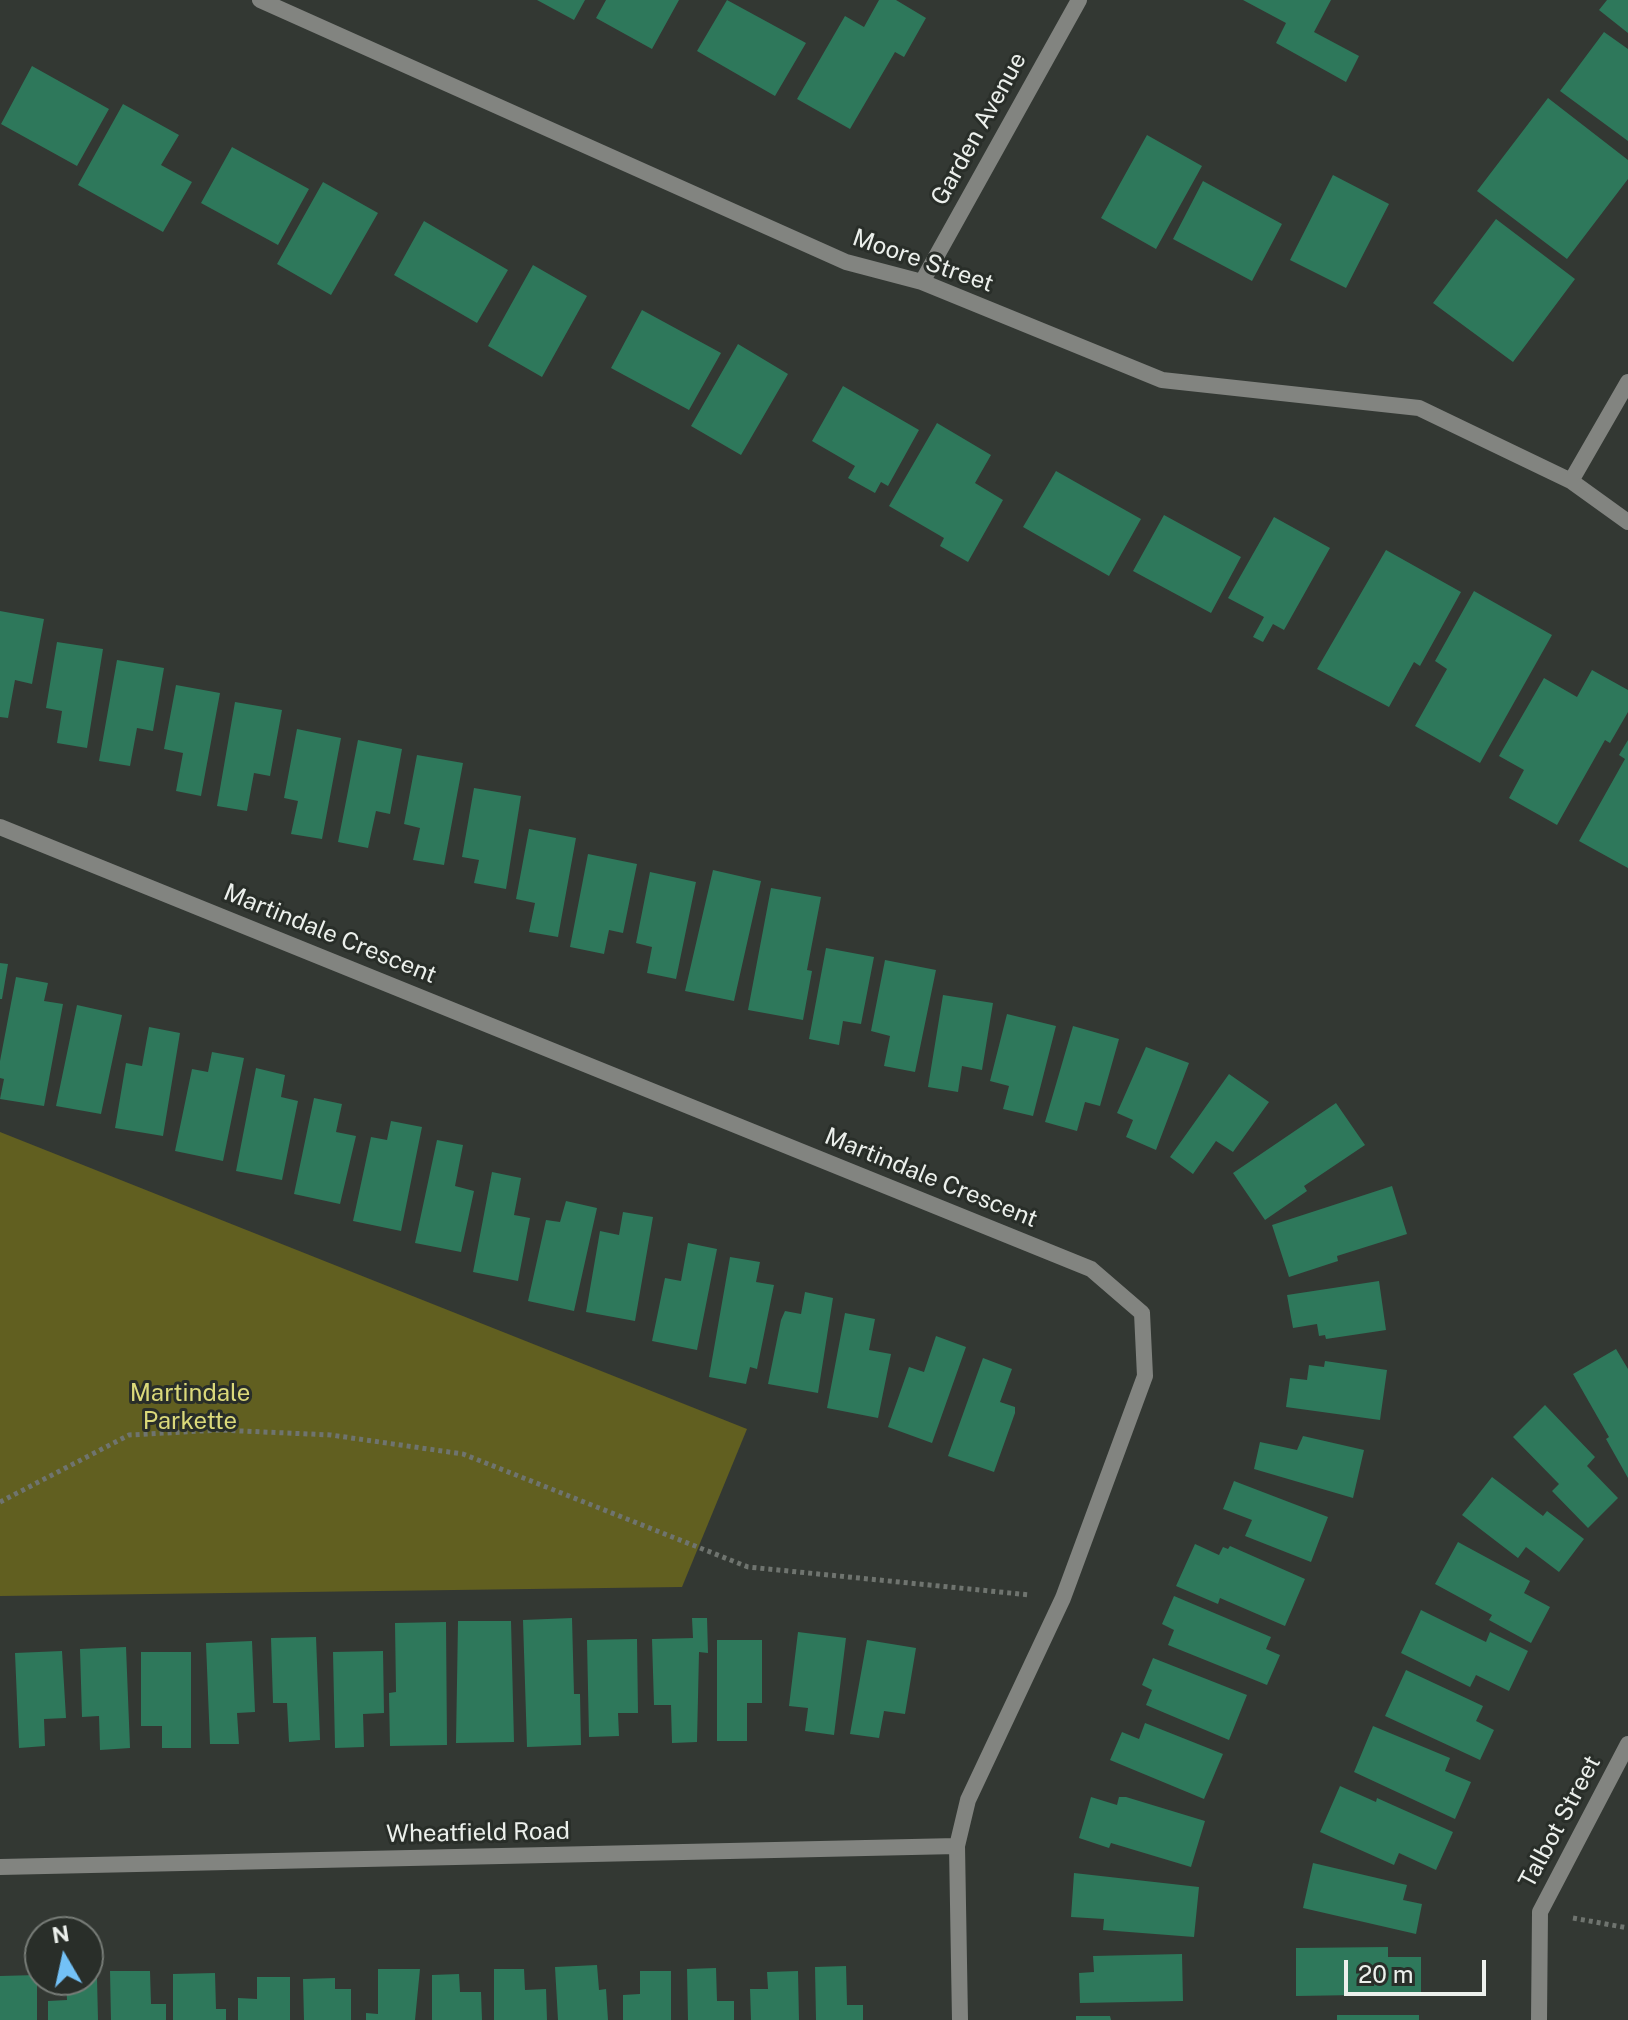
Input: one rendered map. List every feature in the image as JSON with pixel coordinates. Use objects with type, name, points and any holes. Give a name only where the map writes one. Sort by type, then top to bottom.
[{"type":"street","name":"Moore Street","points":[[260,0],[846,262],[922,282],[1162,380],[1419,408],[1571,481],[1628,522]]},
{"type":"street","name":"Garden Avenue","points":[[922,282],[1079,0]]},
{"type":"street","points":[[1571,481],[1628,382]]},
{"type":"street","name":"Martindale Crescent","points":[[0,827],[1091,1269],[1142,1313],[1145,1376],[1063,1598],[968,1800],[957,1846],[960,2020]]},
{"type":"street","name":"Talbot Street","points":[[1539,2020],[1540,1912],[1628,1744]]},
{"type":"street","name":"Wheatfield Road","points":[[0,1867],[957,1846]]},
{"type":"path","points":[[0,1502],[129,1435],[220,1430],[331,1435],[463,1454],[748,1567],[1063,1598]]},
{"type":"path","points":[[1540,1912],[1628,1928]]},
{"type":"green space","name":"Martindale Parkette","points":[[0,1132],[747,1429],[682,1587],[0,1596]]},
{"type":"building","points":[[537,0],[585,0],[574,20]]},
{"type":"building","points":[[606,0],[679,0],[652,49],[596,18]]},
{"type":"building","points":[[727,0],[806,43],[775,96],[697,51]]},
{"type":"building","points":[[879,0],[896,0],[926,18],[904,57],[895,52],[850,129],[797,99],[845,16],[864,27]]},
{"type":"building","points":[[1243,0],[1331,0],[1314,32],[1359,56],[1346,82],[1276,43],[1286,23]]},
{"type":"building","points":[[1607,0],[1628,0],[1628,33],[1599,10]]},
{"type":"building","points":[[1604,32],[1628,49],[1628,141],[1560,91]]},
{"type":"building","points":[[32,66],[109,109],[77,166],[1,124]]},
{"type":"building","points":[[1548,98],[1628,160],[1628,179],[1567,259],[1477,191]]},
{"type":"building","points":[[123,104],[179,135],[161,165],[192,182],[163,232],[78,185]]},
{"type":"building","points":[[1147,135],[1202,166],[1156,249],[1101,218]]},
{"type":"building","points":[[232,147],[309,189],[278,245],[201,203]]},
{"type":"building","points":[[1333,175],[1389,204],[1346,288],[1290,260]]},
{"type":"building","points":[[1203,181],[1282,224],[1252,281],[1173,239]]},
{"type":"building","points":[[323,182],[378,213],[331,295],[277,264]]},
{"type":"building","points":[[1496,219],[1575,279],[1513,362],[1433,303]]},
{"type":"building","points":[[424,221],[508,270],[477,323],[394,275]]},
{"type":"building","points":[[533,265],[587,296],[542,377],[488,346]]},
{"type":"building","points":[[642,310],[721,353],[689,410],[611,368]]},
{"type":"building","points":[[738,344],[788,374],[741,455],[691,426]]},
{"type":"building","points":[[843,386],[919,430],[888,486],[881,482],[875,493],[848,478],[855,466],[812,441]]},
{"type":"building","points":[[937,423],[991,455],[975,483],[1003,500],[968,562],[940,546],[944,538],[889,506]]},
{"type":"building","points":[[1056,471],[1141,519],[1109,576],[1023,527]]},
{"type":"building","points":[[1164,515],[1241,557],[1211,613],[1133,571]]},
{"type":"building","points":[[1274,517],[1330,548],[1284,630],[1273,624],[1263,642],[1253,637],[1264,617],[1228,598]]},
{"type":"building","points":[[1386,550],[1461,592],[1420,666],[1414,662],[1389,707],[1317,669]]},
{"type":"building","points":[[1474,591],[1552,635],[1480,763],[1415,726],[1447,669],[1435,661]]},
{"type":"building","points":[[0,611],[44,619],[32,684],[15,680],[8,718],[0,717]]},
{"type":"building","points":[[57,642],[103,649],[87,748],[57,743],[62,711],[46,708]]},
{"type":"building","points":[[117,660],[164,668],[153,731],[137,728],[130,766],[99,761]]},
{"type":"building","points":[[1592,670],[1628,690],[1628,712],[1610,743],[1605,740],[1557,825],[1509,798],[1524,770],[1499,756],[1544,678],[1577,697]]},
{"type":"building","points":[[176,685],[220,693],[201,796],[176,791],[183,753],[164,749]]},
{"type":"building","points":[[235,702],[282,710],[270,776],[254,773],[247,811],[217,806]]},
{"type":"building","points":[[297,729],[341,738],[322,839],[291,834],[298,801],[284,798]]},
{"type":"building","points":[[358,740],[402,749],[390,814],[376,811],[368,848],[338,842]]},
{"type":"building","points":[[1628,740],[1628,868],[1579,841],[1625,759],[1619,755]]},
{"type":"building","points":[[417,755],[463,763],[444,865],[413,860],[420,828],[404,824]]},
{"type":"building","points":[[474,788],[521,796],[506,889],[474,883],[479,860],[462,857]]},
{"type":"building","points":[[529,829],[576,838],[558,937],[529,932],[535,903],[516,899]]},
{"type":"building","points":[[588,854],[637,864],[623,933],[609,930],[604,954],[570,947]]},
{"type":"building","points":[[713,870],[761,881],[734,1001],[685,991]]},
{"type":"building","points":[[650,872],[696,882],[676,979],[647,973],[652,947],[636,943]]},
{"type":"building","points":[[771,888],[821,897],[807,970],[812,971],[803,1020],[748,1010]]},
{"type":"building","points":[[826,948],[874,957],[861,1024],[843,1021],[839,1045],[809,1039]]},
{"type":"building","points":[[885,960],[936,970],[915,1072],[884,1066],[890,1036],[871,1031]]},
{"type":"building","points":[[0,963],[8,964],[2,999],[0,999]]},
{"type":"building","points":[[16,977],[48,983],[44,1001],[63,1004],[44,1106],[0,1099],[4,1079],[0,1078],[0,1061]]},
{"type":"building","points":[[943,995],[993,1003],[982,1070],[962,1066],[958,1092],[928,1087]]},
{"type":"building","points":[[77,1005],[122,1015],[101,1114],[56,1106]]},
{"type":"building","points":[[1007,1014],[1056,1026],[1033,1116],[1003,1109],[1009,1086],[990,1081]]},
{"type":"building","points":[[1073,1026],[1119,1039],[1100,1106],[1085,1102],[1077,1131],[1045,1122]]},
{"type":"building","points":[[149,1027],[180,1033],[163,1136],[115,1128],[126,1063],[142,1066]]},
{"type":"building","points":[[1146,1047],[1189,1063],[1156,1150],[1126,1137],[1133,1120],[1117,1113]]},
{"type":"building","points":[[212,1052],[244,1058],[223,1161],[175,1151],[192,1069],[208,1072]]},
{"type":"building","points":[[256,1068],[285,1075],[281,1097],[298,1101],[282,1180],[236,1171]]},
{"type":"building","points":[[1229,1074],[1269,1102],[1233,1152],[1216,1141],[1193,1174],[1170,1157]]},
{"type":"building","points":[[314,1098],[342,1104],[336,1132],[356,1136],[340,1204],[294,1194]]},
{"type":"building","points":[[1336,1103],[1365,1145],[1304,1186],[1307,1191],[1265,1220],[1233,1173]]},
{"type":"building","points":[[391,1121],[422,1127],[401,1231],[353,1221],[371,1137],[387,1140]]},
{"type":"building","points":[[437,1140],[463,1145],[455,1186],[474,1191],[461,1252],[415,1243]]},
{"type":"building","points":[[492,1172],[521,1178],[514,1215],[530,1218],[518,1281],[473,1272]]},
{"type":"building","points":[[1392,1186],[1407,1234],[1337,1256],[1338,1261],[1289,1277],[1272,1225]]},
{"type":"building","points":[[566,1201],[597,1208],[574,1311],[528,1301],[546,1220],[560,1222]]},
{"type":"building","points":[[623,1212],[653,1217],[635,1321],[586,1312],[600,1231],[619,1235]]},
{"type":"building","points":[[688,1243],[717,1249],[697,1350],[652,1341],[665,1278],[681,1281]]},
{"type":"building","points":[[730,1257],[760,1262],[756,1282],[774,1285],[757,1369],[750,1367],[746,1384],[709,1377]]},
{"type":"building","points":[[1379,1281],[1386,1330],[1326,1339],[1325,1335],[1319,1336],[1317,1324],[1293,1328],[1287,1295]]},
{"type":"building","points":[[805,1292],[833,1298],[818,1393],[768,1384],[781,1320],[785,1311],[801,1314]]},
{"type":"building","points":[[845,1313],[875,1319],[869,1350],[891,1354],[878,1418],[827,1408]]},
{"type":"building","points":[[936,1336],[966,1347],[932,1443],[888,1427],[909,1367],[924,1372]]},
{"type":"building","points":[[1616,1349],[1628,1369],[1628,1478],[1573,1374]]},
{"type":"building","points":[[983,1358],[1012,1369],[1000,1402],[1015,1407],[1015,1413],[994,1472],[948,1456]]},
{"type":"building","points":[[1325,1361],[1387,1370],[1380,1420],[1286,1407],[1290,1378],[1307,1380],[1309,1365],[1324,1367]]},
{"type":"building","points":[[1545,1405],[1595,1457],[1587,1466],[1618,1498],[1588,1528],[1552,1491],[1559,1484],[1513,1437]]},
{"type":"building","points":[[1303,1436],[1364,1450],[1353,1498],[1254,1469],[1260,1442],[1297,1450]]},
{"type":"building","points":[[1492,1477],[1543,1516],[1547,1511],[1584,1539],[1559,1572],[1526,1547],[1518,1558],[1462,1515]]},
{"type":"building","points":[[1234,1481],[1328,1517],[1311,1562],[1245,1536],[1252,1520],[1223,1509]]},
{"type":"building","points":[[1458,1542],[1530,1581],[1524,1593],[1550,1607],[1531,1643],[1489,1620],[1492,1615],[1435,1584]]},
{"type":"building","points":[[1195,1544],[1219,1555],[1223,1547],[1228,1549],[1230,1546],[1305,1579],[1285,1626],[1220,1598],[1218,1604],[1176,1586]]},
{"type":"building","points":[[1174,1596],[1271,1637],[1266,1649],[1280,1655],[1267,1685],[1168,1645],[1174,1630],[1162,1624]]},
{"type":"building","points":[[1421,1610],[1486,1642],[1490,1632],[1528,1651],[1509,1691],[1476,1675],[1470,1687],[1401,1653]]},
{"type":"building","points":[[572,1618],[574,1694],[580,1694],[581,1745],[527,1747],[523,1620]]},
{"type":"building","points":[[692,1618],[707,1618],[708,1653],[699,1652],[697,1742],[672,1743],[671,1705],[654,1705],[652,1639],[693,1638]]},
{"type":"building","points":[[458,1621],[511,1621],[514,1742],[456,1743]]},
{"type":"building","points":[[446,1622],[447,1745],[390,1746],[389,1693],[396,1692],[395,1623]]},
{"type":"building","points":[[798,1632],[846,1638],[834,1735],[805,1731],[808,1708],[789,1706]]},
{"type":"building","points":[[316,1637],[320,1740],[289,1742],[287,1703],[273,1703],[271,1638]]},
{"type":"building","points":[[637,1639],[638,1713],[618,1713],[619,1736],[589,1737],[587,1640]]},
{"type":"building","points":[[717,1640],[762,1640],[762,1703],[747,1703],[747,1741],[717,1741]]},
{"type":"building","points":[[867,1640],[916,1648],[905,1714],[884,1711],[879,1738],[850,1734]]},
{"type":"building","points":[[252,1641],[255,1712],[237,1713],[239,1744],[210,1744],[206,1643]]},
{"type":"building","points":[[126,1647],[130,1748],[100,1750],[99,1716],[82,1717],[80,1649]]},
{"type":"building","points":[[62,1651],[66,1718],[44,1719],[45,1746],[19,1748],[15,1653]]},
{"type":"building","points":[[383,1651],[384,1713],[363,1714],[364,1747],[335,1748],[333,1652]]},
{"type":"building","points":[[141,1652],[191,1652],[191,1748],[162,1748],[162,1726],[141,1726]]},
{"type":"building","points":[[1153,1658],[1247,1695],[1229,1740],[1146,1705],[1152,1690],[1142,1685]]},
{"type":"building","points":[[1406,1670],[1483,1706],[1476,1721],[1494,1730],[1480,1760],[1385,1716]]},
{"type":"building","points":[[1145,1723],[1223,1754],[1204,1799],[1110,1760],[1122,1732],[1139,1739]]},
{"type":"building","points":[[1373,1726],[1450,1758],[1445,1771],[1471,1782],[1455,1819],[1354,1772]]},
{"type":"building","points":[[1340,1786],[1376,1802],[1377,1798],[1453,1832],[1436,1870],[1399,1853],[1394,1865],[1320,1832]]},
{"type":"building","points":[[1091,1797],[1117,1805],[1119,1797],[1126,1797],[1205,1821],[1191,1867],[1111,1843],[1109,1848],[1079,1838]]},
{"type":"building","points":[[1313,1863],[1407,1885],[1403,1900],[1422,1904],[1416,1934],[1303,1908]]},
{"type":"building","points":[[1074,1873],[1199,1887],[1194,1937],[1103,1930],[1104,1919],[1071,1917]]},
{"type":"building","points":[[1388,1947],[1388,1957],[1421,1957],[1421,1994],[1296,1996],[1296,1948]]},
{"type":"building","points":[[1182,1954],[1183,2001],[1080,2003],[1079,1973],[1094,1972],[1093,1956]]},
{"type":"building","points":[[597,1965],[599,1990],[606,1989],[608,2020],[558,2020],[555,1967]]},
{"type":"building","points":[[846,1966],[847,2005],[863,2005],[863,2020],[816,2020],[815,1967]]},
{"type":"building","points":[[716,1968],[717,2001],[734,2001],[734,2020],[688,2020],[687,1969]]},
{"type":"building","points":[[378,1969],[420,1969],[415,2020],[366,2020],[366,2013],[378,2014]]},
{"type":"building","points":[[494,1969],[524,1969],[525,1990],[546,1989],[547,2020],[494,2020]]},
{"type":"building","points":[[110,1971],[150,1971],[151,2004],[166,2004],[166,2020],[111,2020]]},
{"type":"building","points":[[640,1971],[671,1971],[671,2020],[623,2020],[623,1995],[640,1994]]},
{"type":"building","points":[[798,1971],[799,2020],[751,2020],[750,1989],[768,1989],[767,1972]]},
{"type":"building","points":[[215,1973],[216,2009],[226,2009],[226,2020],[173,2020],[173,1974]]},
{"type":"building","points":[[459,1974],[460,1992],[481,1992],[482,2020],[432,2020],[432,1975]]},
{"type":"building","points":[[24,1975],[24,1996],[37,1996],[37,2020],[0,2020],[0,1976]]},
{"type":"building","points":[[257,1977],[290,1977],[290,2020],[238,2020],[238,1998],[257,1999]]},
{"type":"building","points":[[335,1978],[335,1989],[351,1989],[351,2020],[304,2020],[303,1979]]},
{"type":"building","points":[[67,1996],[97,1996],[98,2020],[48,2020],[48,2001],[67,2000]]},
{"type":"building","points":[[1337,2015],[1419,2015],[1419,2020],[1337,2020]]},
{"type":"building","points":[[1076,2016],[1110,2016],[1111,2020],[1076,2020]]}]
